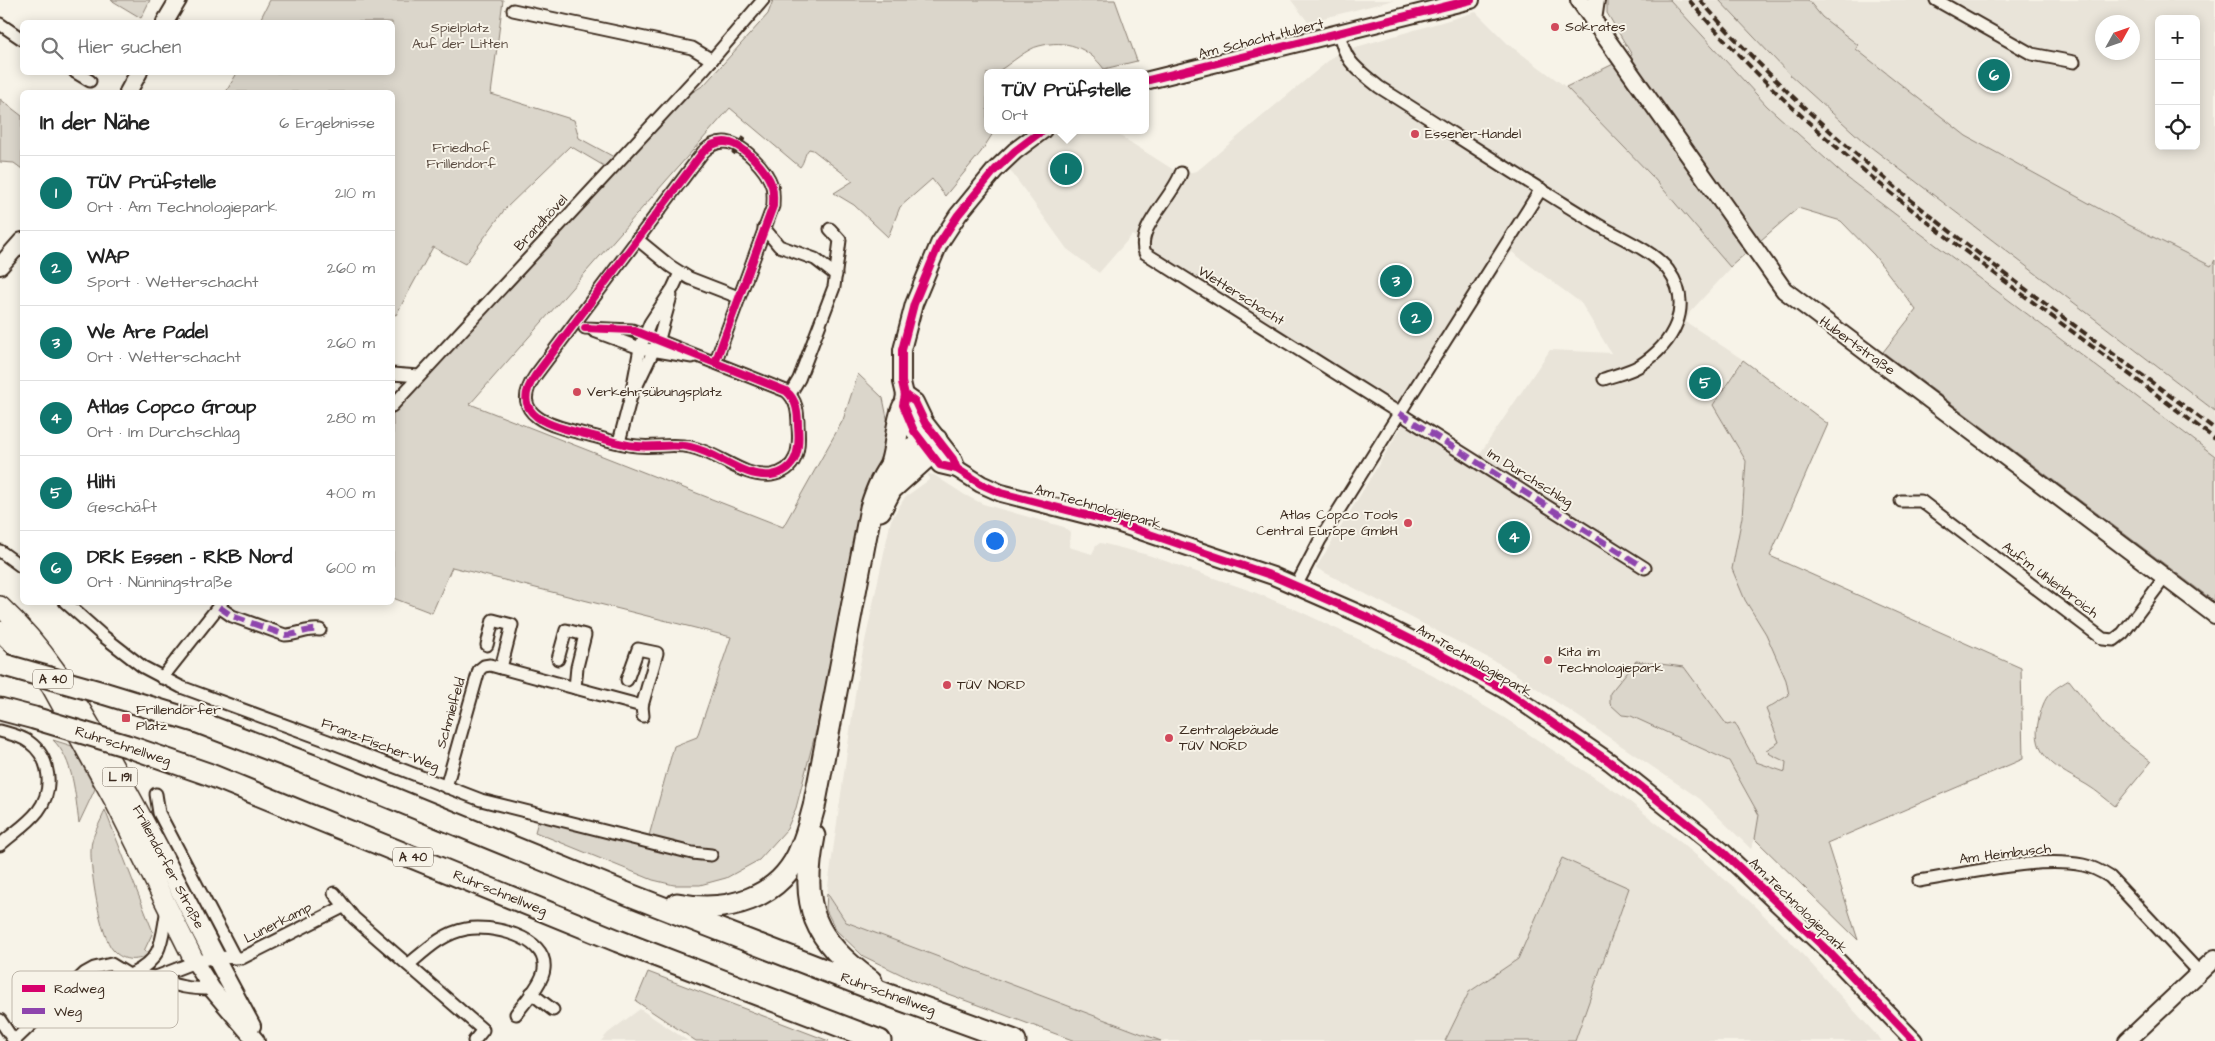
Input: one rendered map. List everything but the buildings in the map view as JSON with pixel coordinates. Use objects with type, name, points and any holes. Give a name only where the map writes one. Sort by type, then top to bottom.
[{"type":"highway","points":[[630,895],[706,908],[738,904],[774,885],[788,870],[801,849],[814,807],[871,508],[878,485],[891,464],[898,436],[898,420],[904,401]]},
{"type":"highway","points":[[891,464],[929,446]]},
{"type":"highway","points":[[891,996],[838,956],[823,936],[814,919],[808,891],[810,864],[879,513],[891,489],[929,446]]},
{"type":"highway","name":"Ruhrschnellweg","points":[[2,664],[198,722],[316,767],[630,895],[891,996],[1014,1041]]},
{"type":"highway","name":"Ruhrschnellweg","points":[[0,709],[127,746],[208,774],[618,941],[880,1041]]},
{"type":"main road","name":"Frillendorfer Straße","points":[[0,606],[49,658],[63,679],[128,791],[215,957]]},
{"type":"main road","name":"Frillendorfer Straße","points":[[0,631],[34,664],[51,686],[115,802],[194,962]]},
{"type":"street","points":[[167,20],[178,0]]},
{"type":"street","name":"Brandhövel","points":[[395,403],[712,60],[763,0]]},
{"type":"street","name":"Am Schacht Hubert","points":[[1149,80],[1471,0]]},
{"type":"street","name":"Hubertstraße","points":[[1579,0],[1784,290],[2215,615]]},
{"type":"street","points":[[1593,20],[1596,0]]},
{"type":"street","points":[[1936,0],[2032,54],[2074,62]]},
{"type":"street","points":[[513,10],[692,48],[712,60]]},
{"type":"street","points":[[0,24],[20,38]]},
{"type":"street","name":"Am Schacht Hubert","points":[[1339,32],[1344,53],[1354,67],[1379,86],[1541,189],[1656,258],[1667,269],[1678,291],[1680,303],[1675,331],[1666,344],[1638,366],[1604,379]]},
{"type":"street","points":[[80,75],[90,82]]},
{"type":"street","points":[[129,90],[137,75]]},
{"type":"street","name":"Am Technologiepark","points":[[1038,134],[994,170],[958,215],[939,244],[917,296],[908,323],[901,369],[904,401],[929,446],[953,459],[956,469],[1001,493],[1117,523],[1211,554],[1296,586],[1367,617],[1471,671],[1567,731],[1616,766],[1689,824],[1756,882],[1829,952],[1914,1041]]},
{"type":"street","points":[[573,325],[640,348],[715,363],[752,375],[790,394],[796,408],[800,446],[795,461],[785,470],[778,473],[754,474],[745,472],[715,454],[687,446],[635,446],[548,424],[534,415],[528,403],[531,382],[573,325],[637,239],[703,152],[709,146],[723,142],[733,144],[762,168],[770,181],[774,197],[773,206],[764,228],[757,255],[738,297],[715,363]]},
{"type":"street","name":"Wetterschacht","points":[[1181,173],[1175,186],[1144,234],[1142,247],[1145,254],[1399,413]]},
{"type":"street","points":[[1296,586],[1320,540],[1541,189]]},
{"type":"street","points":[[764,228],[774,241],[788,252],[814,259],[836,275]]},
{"type":"street","points":[[790,394],[799,379],[834,287],[840,240],[830,229]]},
{"type":"street","points":[[0,249],[20,235]]},
{"type":"street","points":[[637,239],[680,273],[738,297]]},
{"type":"street","points":[[0,266],[20,243]]},
{"type":"street","points":[[814,259],[838,249]]},
{"type":"street","points":[[619,442],[631,396],[640,348],[650,323],[673,288],[680,273]]},
{"type":"street","points":[[631,396],[659,339],[673,288]]},
{"type":"street","points":[[585,328],[632,330],[659,339],[702,359]]},
{"type":"street","points":[[395,374],[419,376]]},
{"type":"street","name":"Im Durchschlag","points":[[1399,413],[1645,568]]},
{"type":"street","name":"Auf'm Uhlenbroich","points":[[1901,501],[1921,501],[2103,639],[2114,640],[2123,633],[2165,576]]},
{"type":"street","points":[[0,551],[20,566]]},
{"type":"street","name":"Franz-Fischer-Weg","points":[[68,605],[143,667],[181,687],[482,800],[692,853],[711,855]]},
{"type":"street","points":[[162,678],[221,605],[232,616],[285,635],[291,635],[310,628],[320,630]]},
{"type":"street","points":[[486,645],[493,620],[512,625],[501,668]]},
{"type":"street","points":[[558,659],[566,630],[585,635],[577,667],[576,688]]},
{"type":"street","name":"Schmielfeld","points":[[446,787],[479,670],[484,666],[501,668],[576,688],[643,711],[657,652],[638,649],[627,680]]},
{"type":"street","points":[[0,732],[23,738],[41,755],[48,774],[46,798],[32,817],[0,845]]},
{"type":"street","points":[[156,794],[159,813],[235,958]]},
{"type":"street","name":"Am Heimbusch","points":[[1919,881],[2014,866],[2068,863],[2091,867],[2110,877],[2200,973]]},
{"type":"street","points":[[334,893],[343,907],[483,1030],[474,1041]]},
{"type":"street","name":"Lunerkamp","points":[[171,971],[194,962],[215,957],[242,958],[343,907]]},
{"type":"street","name":"Frillendorfer Straße","points":[[137,971],[149,964],[162,945],[167,909]]},
{"type":"street","points":[[408,965],[440,938],[466,928],[488,928],[510,933],[530,941],[540,952],[544,969],[532,993],[516,1014]]},
{"type":"street","name":"L 191","points":[[215,957],[258,1041]]},
{"type":"street","points":[[2127,1041],[2215,958]]},
{"type":"street","name":"L 191","points":[[194,962],[212,989],[258,1041]]},
{"type":"street","points":[[90,971],[94,968],[111,964],[126,971]]},
{"type":"street","points":[[178,986],[186,989],[212,989]]},
{"type":"street","points":[[532,993],[553,1010]]},
{"type":"street","points":[[0,1020],[14,1041],[28,1028]]},
{"type":"shaded area","points":[[1291,0],[1394,0],[1308,22]]},
{"type":"shaded area","points":[[1670,0],[1719,0],[1788,73],[1863,141],[2215,411],[2215,456],[1846,177],[1767,106]]},
{"type":"shaded area","points":[[1808,0],[2215,0],[2215,260],[2212,267],[2129,225],[1966,136],[1876,67],[1856,49],[1858,45],[1822,17]]},
{"type":"shaded area","points":[[1476,12],[1508,44],[1566,87],[1652,176],[1731,268],[1690,312],[1686,322],[1742,359],[1713,404],[1745,460],[1742,516],[1732,569],[1745,600],[1766,634],[1786,680],[1789,695],[1766,709],[1780,742],[1767,749],[1770,754],[1786,762],[1785,772],[1756,762],[1735,723],[1727,725],[1684,667],[1636,661],[1630,671],[1622,715],[1631,716],[1729,761],[1759,815],[1755,839],[1751,849],[1700,799],[1502,665],[1316,568],[1405,421],[1479,455],[1550,350],[1611,353],[1581,303],[1512,252],[1409,409],[1277,330],[1132,235],[1099,273],[1067,249],[1007,166],[1043,134],[1117,134],[1180,174],[1197,171],[1339,52]]},
{"type":"shaded area","points":[[928,474],[934,475],[983,504],[1064,527],[1070,532],[1069,547],[1092,554],[1100,543],[1148,555],[1254,592],[1297,610],[1423,670],[1503,717],[1625,798],[1742,894],[1790,941],[1882,1041],[1575,1041],[1629,889],[1562,858],[1518,959],[1469,992],[1445,1041],[1161,1041],[846,922],[827,893],[858,674],[891,520],[905,497],[929,480]]},
{"type":"shaded area","points":[[640,1009],[688,1041],[601,1041],[608,1033]]},
{"type":"green space","points":[[111,0],[150,0],[141,18]]},
{"type":"green space","name":"Friedhof Frillendorf","points":[[270,0],[503,0],[491,94],[574,120],[579,138],[614,157],[604,166],[570,146],[505,209],[465,264],[433,247],[396,315],[395,90],[227,90],[236,75],[395,75],[395,20],[260,20]]},
{"type":"green space","points":[[773,0],[1115,0],[1137,61],[1104,69],[1098,61],[1084,50],[1067,44],[1049,44],[1035,47],[1002,69],[984,69],[984,134],[992,134],[981,152],[945,196],[932,179],[900,207],[888,237],[854,205],[834,193],[853,181],[813,150],[809,149],[807,151],[800,167],[730,108],[470,404],[783,527],[843,420],[858,374],[883,398],[890,433],[864,498],[817,727],[796,808],[787,829],[759,860],[726,878],[700,885],[674,885],[653,880],[535,832],[539,818],[647,843],[674,746],[697,737],[731,637],[452,567],[432,613],[395,599],[395,412],[683,98],[704,85],[768,14]]},
{"type":"green space","points":[[1607,0],[1670,0],[1767,106],[1846,177],[2215,456],[2215,602],[1883,352],[1916,310],[1874,255],[1841,221],[1798,208],[1730,267],[1651,175],[1566,87],[1632,55],[1607,13]]},
{"type":"green space","points":[[1719,0],[1808,0],[1822,17],[1858,45],[1856,49],[1966,136],[2129,225],[2211,266],[2215,260],[2215,411],[1863,141],[1788,73]]},
{"type":"green space","points":[[0,99],[20,114],[20,168],[14,163],[0,162]]},
{"type":"green space","points":[[1743,360],[1828,424],[1770,556],[2021,668],[2023,759],[1827,843],[1858,940],[1755,839],[1759,815],[1729,761],[1631,716],[1622,715],[1610,704],[1610,693],[1636,661],[1684,667],[1727,725],[1735,723],[1756,762],[1785,772],[1786,762],[1766,750],[1779,742],[1766,709],[1789,695],[1786,680],[1766,634],[1745,600],[1732,569],[1742,517],[1746,461],[1713,405]]},
{"type":"green space","points":[[2069,680],[2106,727],[2151,762],[2115,806],[2091,787],[2057,767],[2043,753],[2038,743],[2037,732],[2043,704],[2052,691]]},
{"type":"green space","points":[[53,740],[72,746],[95,789],[79,823],[75,790],[69,768],[60,748]]},
{"type":"green space","points":[[105,810],[153,932],[144,951],[151,953],[141,958],[126,959],[113,950],[108,942],[100,917],[92,871],[91,844]]},
{"type":"green space","points":[[1562,858],[1629,888],[1575,1041],[1445,1041],[1469,992],[1518,959]]},
{"type":"green space","points":[[827,893],[846,922],[1161,1041],[1075,1041],[921,984],[863,956],[836,930],[826,910]]},
{"type":"green space","points":[[648,972],[829,1041],[696,1041],[636,1001]]},
{"type":"railway","points":[[1689,0],[1763,79],[1842,152],[1967,253],[2215,439]]},
{"type":"railway","points":[[1700,0],[1757,61],[1817,120],[1881,175],[2013,279],[2215,429]]},
{"type":"railway","points":[[733,154],[746,135]]},
{"type":"marked path","points":[[1399,413],[1645,568]]},
{"type":"marked path","points":[[219,607],[232,616],[285,635],[320,630]]},
{"type":"cycle path","points":[[1149,80],[1471,0]]},
{"type":"cycle path","points":[[1038,134],[1015,151],[995,170],[958,215],[939,244],[914,304],[902,350],[902,382],[905,395],[903,405],[914,431],[940,465],[957,469],[981,484],[1001,493],[1117,523],[1273,576],[1367,617],[1503,689],[1610,762],[1722,851],[1829,952],[1914,1041]]},
{"type":"cycle path","points":[[585,328],[632,330],[786,391],[793,398],[798,416],[798,442],[792,464],[780,473],[760,475],[750,473],[711,454],[690,447],[677,445],[644,446],[619,443],[552,425],[540,419],[532,412],[527,402],[528,391],[535,376],[703,152],[715,144],[731,143],[746,152],[765,172],[772,186],[773,206],[715,363]]},
{"type":"cycle path","points":[[905,395],[915,402],[925,423],[953,459],[957,469]]},
{"type":"place","name":"Sokrates","points":[[1555,27]]},
{"type":"place","name":"DRK Essen - RKB Nord","points":[[1994,75]]},
{"type":"place","name":"Essener-Handel","points":[[1415,134]]},
{"type":"place","name":"TÜV Prüfstelle","points":[[1066,169]]},
{"type":"place","name":"We Are Padel","points":[[1396,281]]},
{"type":"place","name":"WAP","points":[[1416,318]]},
{"type":"place","name":"Hilti","points":[[1705,383]]},
{"type":"place","name":"Verkehrsübungsplatz","points":[[577,392]]},
{"type":"place","name":"Atlas Copco Tools Central Europe GmbH","points":[[1408,523]]},
{"type":"place","name":"Atlas Copco Group","points":[[1514,537]]},
{"type":"place","name":"Kita im Technologiepark","points":[[1548,660]]},
{"type":"place","name":"TÜV NORD","points":[[947,685]]},
{"type":"place","name":"Frillendorfer Platz","points":[[126,718]]},
{"type":"place","name":"Zentralgebäude TÜV NORD","points":[[1169,738]]},
{"type":"park label","name":"Spielplatz Auf der Litten","points":[[460,36]]}]
